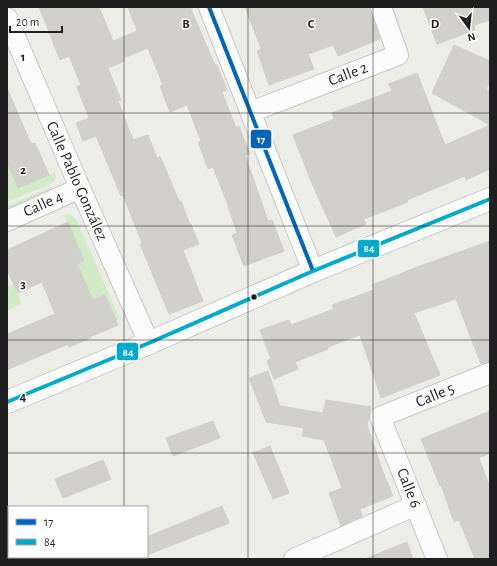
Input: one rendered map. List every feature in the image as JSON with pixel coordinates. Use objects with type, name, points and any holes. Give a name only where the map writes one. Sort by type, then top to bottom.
[{"type":"street","points":[[209,7],[313,271]]},
{"type":"street","name":"Calle 2","points":[[250,112],[398,55],[380,7]]},
{"type":"street","name":"Calle Pablo González","points":[[7,18],[149,343]]},
{"type":"street","name":"Calle 4","points":[[7,221],[80,188]]},
{"type":"street","points":[[7,402],[149,343],[313,271],[490,199]]},
{"type":"street","name":"Calle 5","points":[[380,417],[490,373]]},
{"type":"street","name":"Calle 6","points":[[380,417],[437,559]]},
{"type":"street","points":[[294,559],[416,505]]},
{"type":"green space","points":[[7,165],[18,188],[55,172],[56,178],[51,184],[7,202]]},
{"type":"green space","points":[[51,187],[53,190],[9,209],[7,206]]},
{"type":"green space","points":[[70,214],[76,219],[120,319],[116,321],[105,295],[89,301],[69,284],[83,278],[77,264],[84,261],[64,215]]},
{"type":"green space","points":[[14,284],[22,304],[7,311],[7,287]]},
{"type":"building","points":[[39,7],[99,7],[113,41],[137,31],[128,7],[190,7],[227,90],[222,92],[236,128],[239,126],[250,154],[245,155],[268,221],[272,220],[284,251],[244,266],[232,235],[237,233],[226,200],[213,167],[208,169],[198,142],[201,141],[187,105],[170,112],[160,86],[163,85],[148,48],[124,58],[125,61],[108,68],[121,100],[118,101],[133,140],[148,135],[157,158],[160,156],[199,244],[183,250],[203,301],[169,314],[140,244],[142,243],[123,195],[121,196],[96,136],[83,141],[76,123],[89,118],[77,87],[81,85],[69,56],[60,60]]},
{"type":"building","points":[[245,7],[370,7],[380,39],[338,56],[333,45],[308,54],[314,69],[269,85],[257,51],[261,49]]},
{"type":"building","points":[[423,7],[490,7],[490,20],[474,25],[475,30],[437,44]]},
{"type":"building","points":[[454,45],[490,61],[490,80],[486,90],[490,92],[490,125],[432,93]]},
{"type":"building","points":[[417,73],[445,145],[490,125],[490,169],[466,180],[465,176],[407,200],[408,202],[364,219],[366,224],[336,237],[310,179],[293,135],[334,119],[332,113],[392,91],[389,84]]},
{"type":"building","points":[[7,88],[31,144],[35,143],[49,175],[18,188],[7,162]]},
{"type":"building","points":[[68,222],[84,261],[77,264],[93,300],[105,295],[118,325],[69,347],[68,344],[7,370],[7,334],[55,314],[42,282],[18,293],[7,270],[7,250]]},
{"type":"building","points":[[490,241],[490,362],[481,364],[456,299],[414,313],[440,375],[381,398],[360,335],[295,362],[298,369],[274,379],[267,361],[271,359],[260,330],[289,320],[291,325],[334,309],[332,305],[374,290],[372,285]]},
{"type":"building","points":[[268,371],[280,406],[323,413],[326,400],[371,407],[367,425],[393,496],[360,509],[362,516],[341,526],[329,493],[342,488],[324,440],[302,436],[304,428],[266,422],[249,378]]},
{"type":"building","points":[[490,411],[490,453],[479,458],[490,488],[490,559],[475,559],[459,520],[454,522],[441,485],[440,486],[421,439]]},
{"type":"building","points":[[213,421],[220,438],[173,456],[166,438]]},
{"type":"building","points":[[270,446],[289,493],[273,499],[253,453]]},
{"type":"building","points":[[103,460],[111,479],[63,498],[55,479]]},
{"type":"building","points":[[222,506],[229,523],[148,555],[148,537]]},
{"type":"building","points":[[407,542],[413,559],[367,559],[367,558]]},
{"type":"transit line","name":"17","points":[[209,7],[313,271]]},
{"type":"transit line","name":"84","points":[[7,402],[149,343],[313,271],[490,199]]}]
